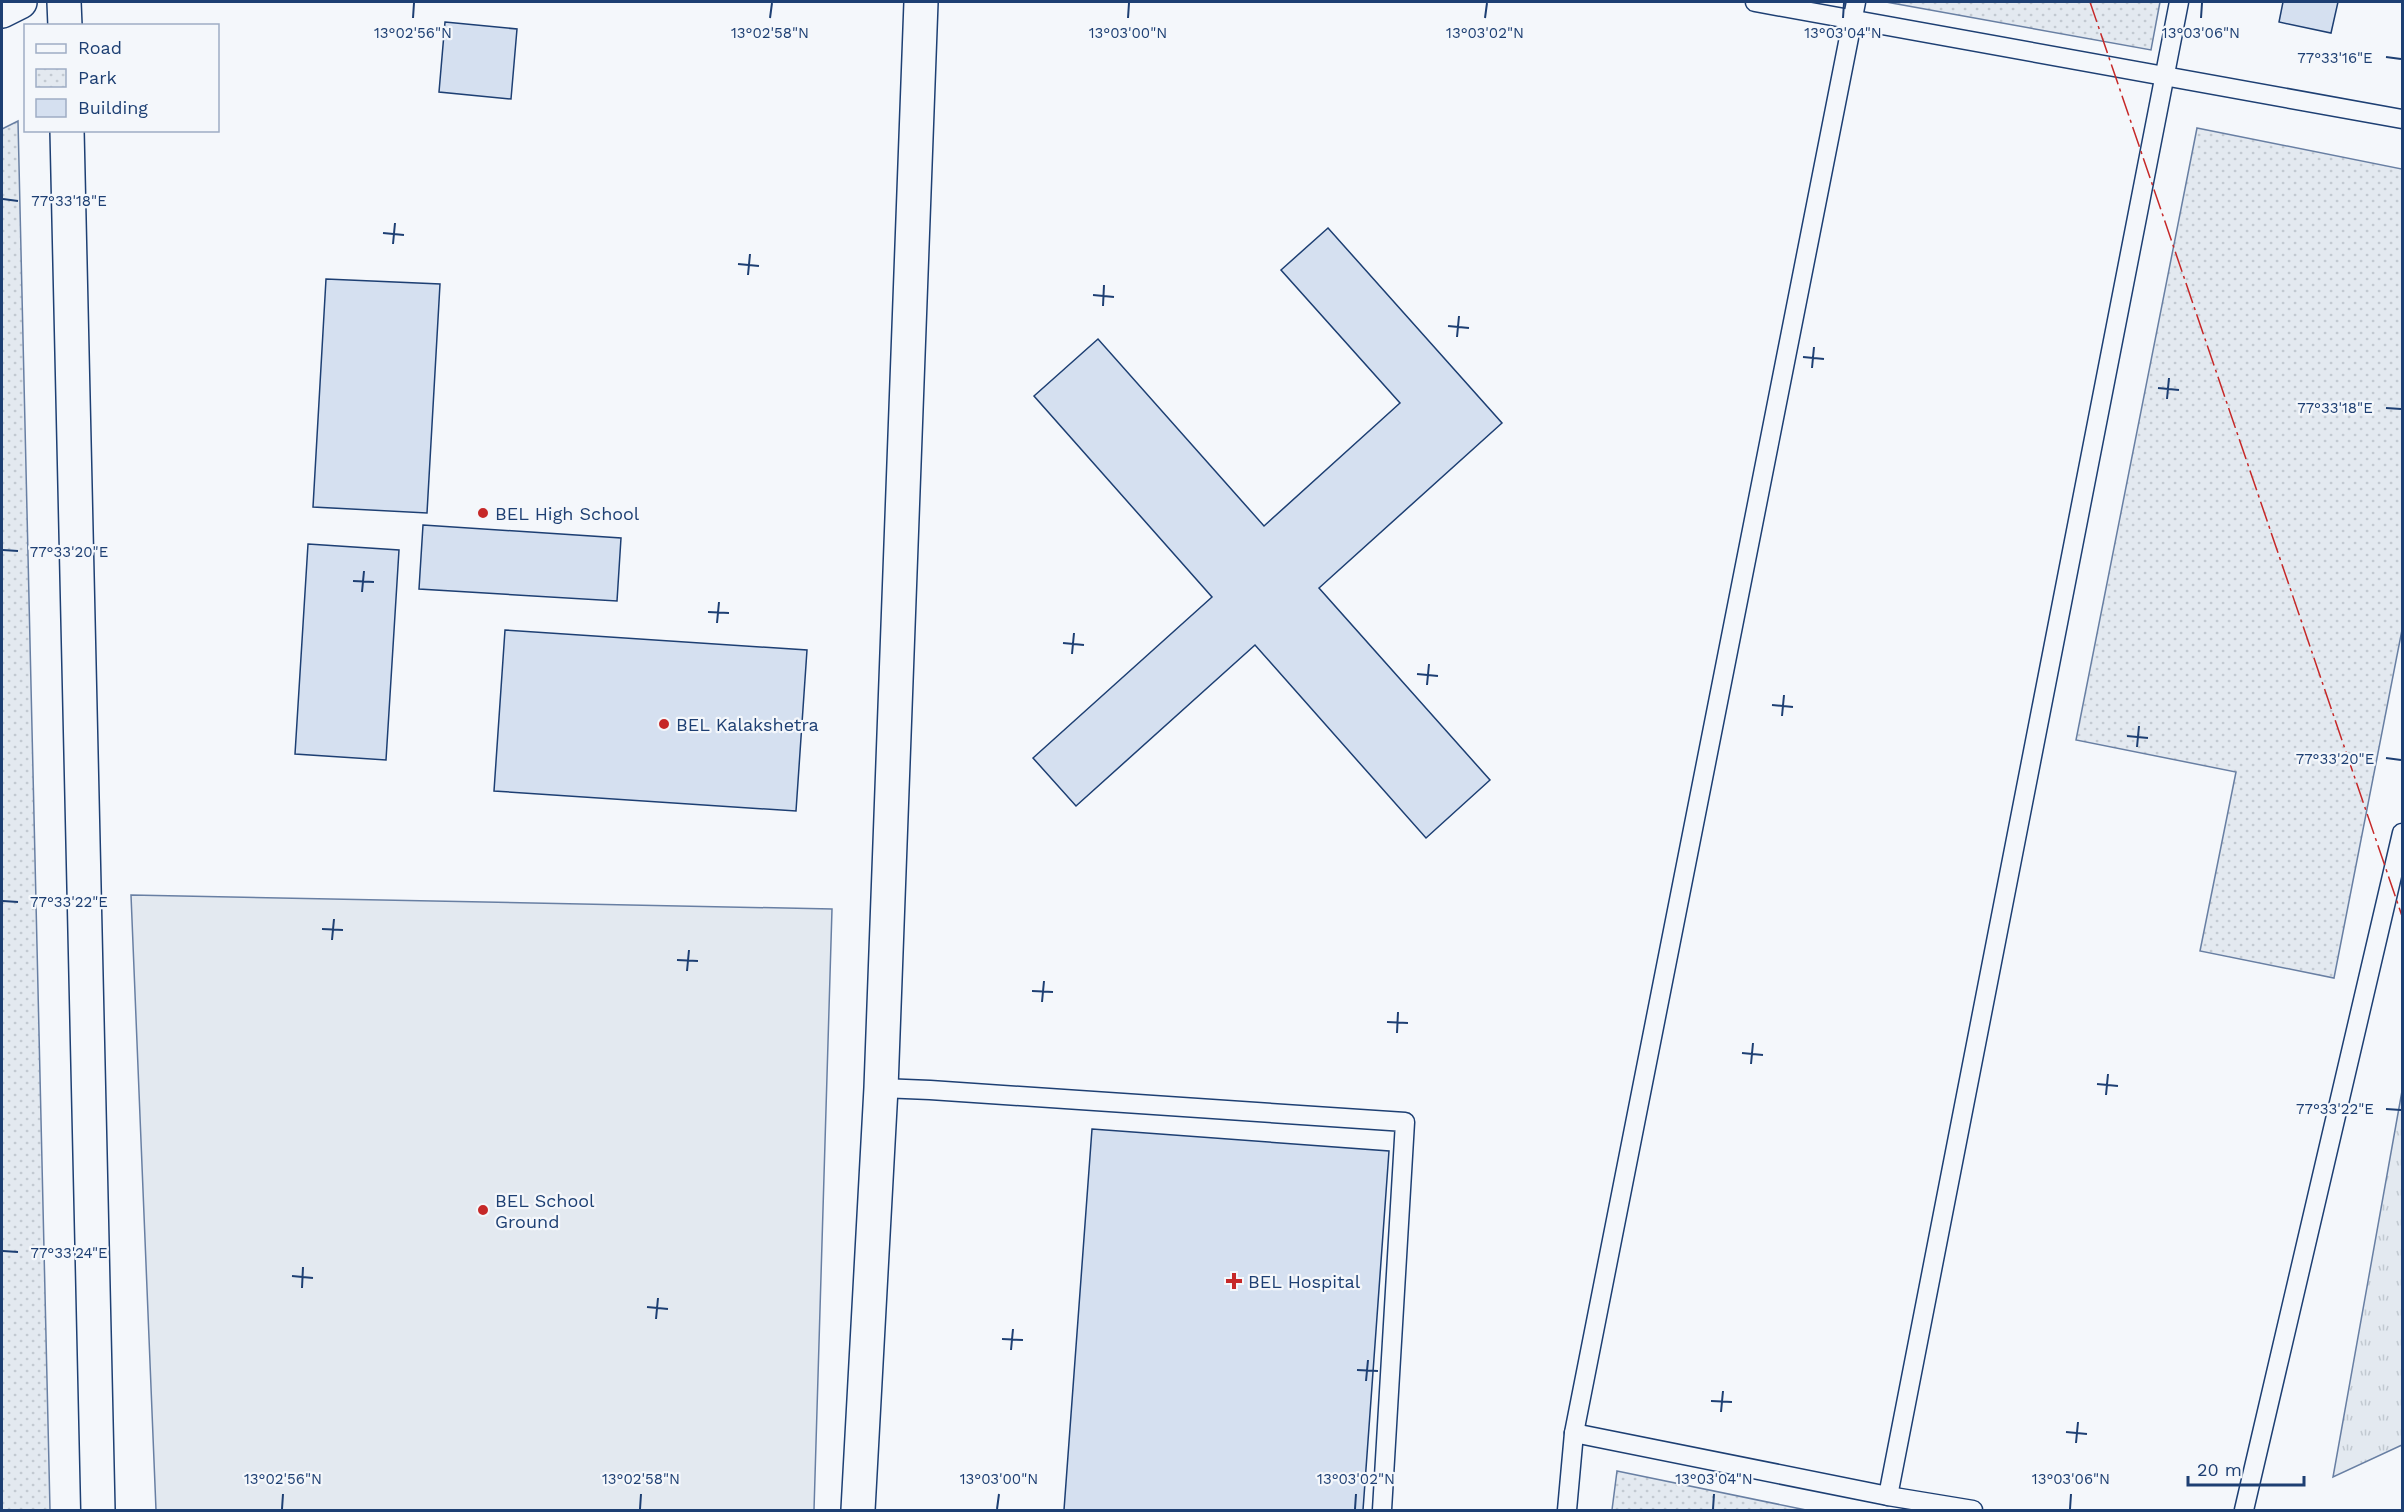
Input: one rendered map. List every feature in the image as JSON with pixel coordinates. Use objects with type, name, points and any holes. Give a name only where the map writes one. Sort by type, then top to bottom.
[{"type":"street","points":[[2,11],[20,2]]},
{"type":"street","points":[[64,2],[65,24]]},
{"type":"street","points":[[858,1510],[881,1088],[921,2]]},
{"type":"street","points":[[67,132],[98,1510]]},
{"type":"lane","points":[[1755,2],[1854,10],[2166,76],[2403,119]]},
{"type":"lane","points":[[1888,1496],[2179,2]]},
{"type":"lane","points":[[1567,1510],[1574,1433],[1854,10]]},
{"type":"lane","points":[[2244,1510],[2403,833]]},
{"type":"lane","points":[[881,1088],[1405,1122],[1382,1510]]},
{"type":"lane","points":[[1574,1433],[1888,1496],[1973,1510]]},
{"type":"green space","points":[[1886,2],[2160,2],[2151,50]]},
{"type":"green space","points":[[18,121],[50,1510],[2,1510],[2,129]]},
{"type":"green space","points":[[2197,128],[2402,169],[2402,630],[2334,978],[2200,951],[2236,772],[2076,740]]},
{"type":"green space","name":"BEL School Ground","points":[[131,895],[832,909],[814,1510],[156,1510]]},
{"type":"green space","points":[[2402,1091],[2402,1445],[2333,1477]]},
{"type":"green space","points":[[1617,1471],[1806,1510],[1612,1510]]},
{"type":"building","points":[[2283,2],[2338,2],[2331,33],[2279,22]]},
{"type":"building","points":[[445,22],[517,29],[511,99],[439,92]]},
{"type":"building","points":[[1328,228],[1502,423],[1319,588],[1490,780],[1426,838],[1255,645],[1076,806],[1033,758],[1212,597],[1034,396],[1098,339],[1264,526],[1400,403],[1281,270]]},
{"type":"building","points":[[326,279],[440,284],[427,513],[313,507]]},
{"type":"building","points":[[423,525],[621,538],[617,601],[419,589]]},
{"type":"building","points":[[308,544],[399,550],[386,760],[295,754]]},
{"type":"building","points":[[505,630],[807,650],[796,811],[494,791]]},
{"type":"building","points":[[1092,1129],[1389,1151],[1363,1510],[1064,1510]]},
{"type":"power","points":[[2090,2],[2402,916]]},
{"type":"place","name":"BEL High School","points":[[483,513]]},
{"type":"place","name":"BEL Kalakshetra","points":[[664,724]]},
{"type":"place","name":"BEL School Ground","points":[[483,1210]]},
{"type":"place","name":"BEL Hospital","points":[[1234,1281]]}]
